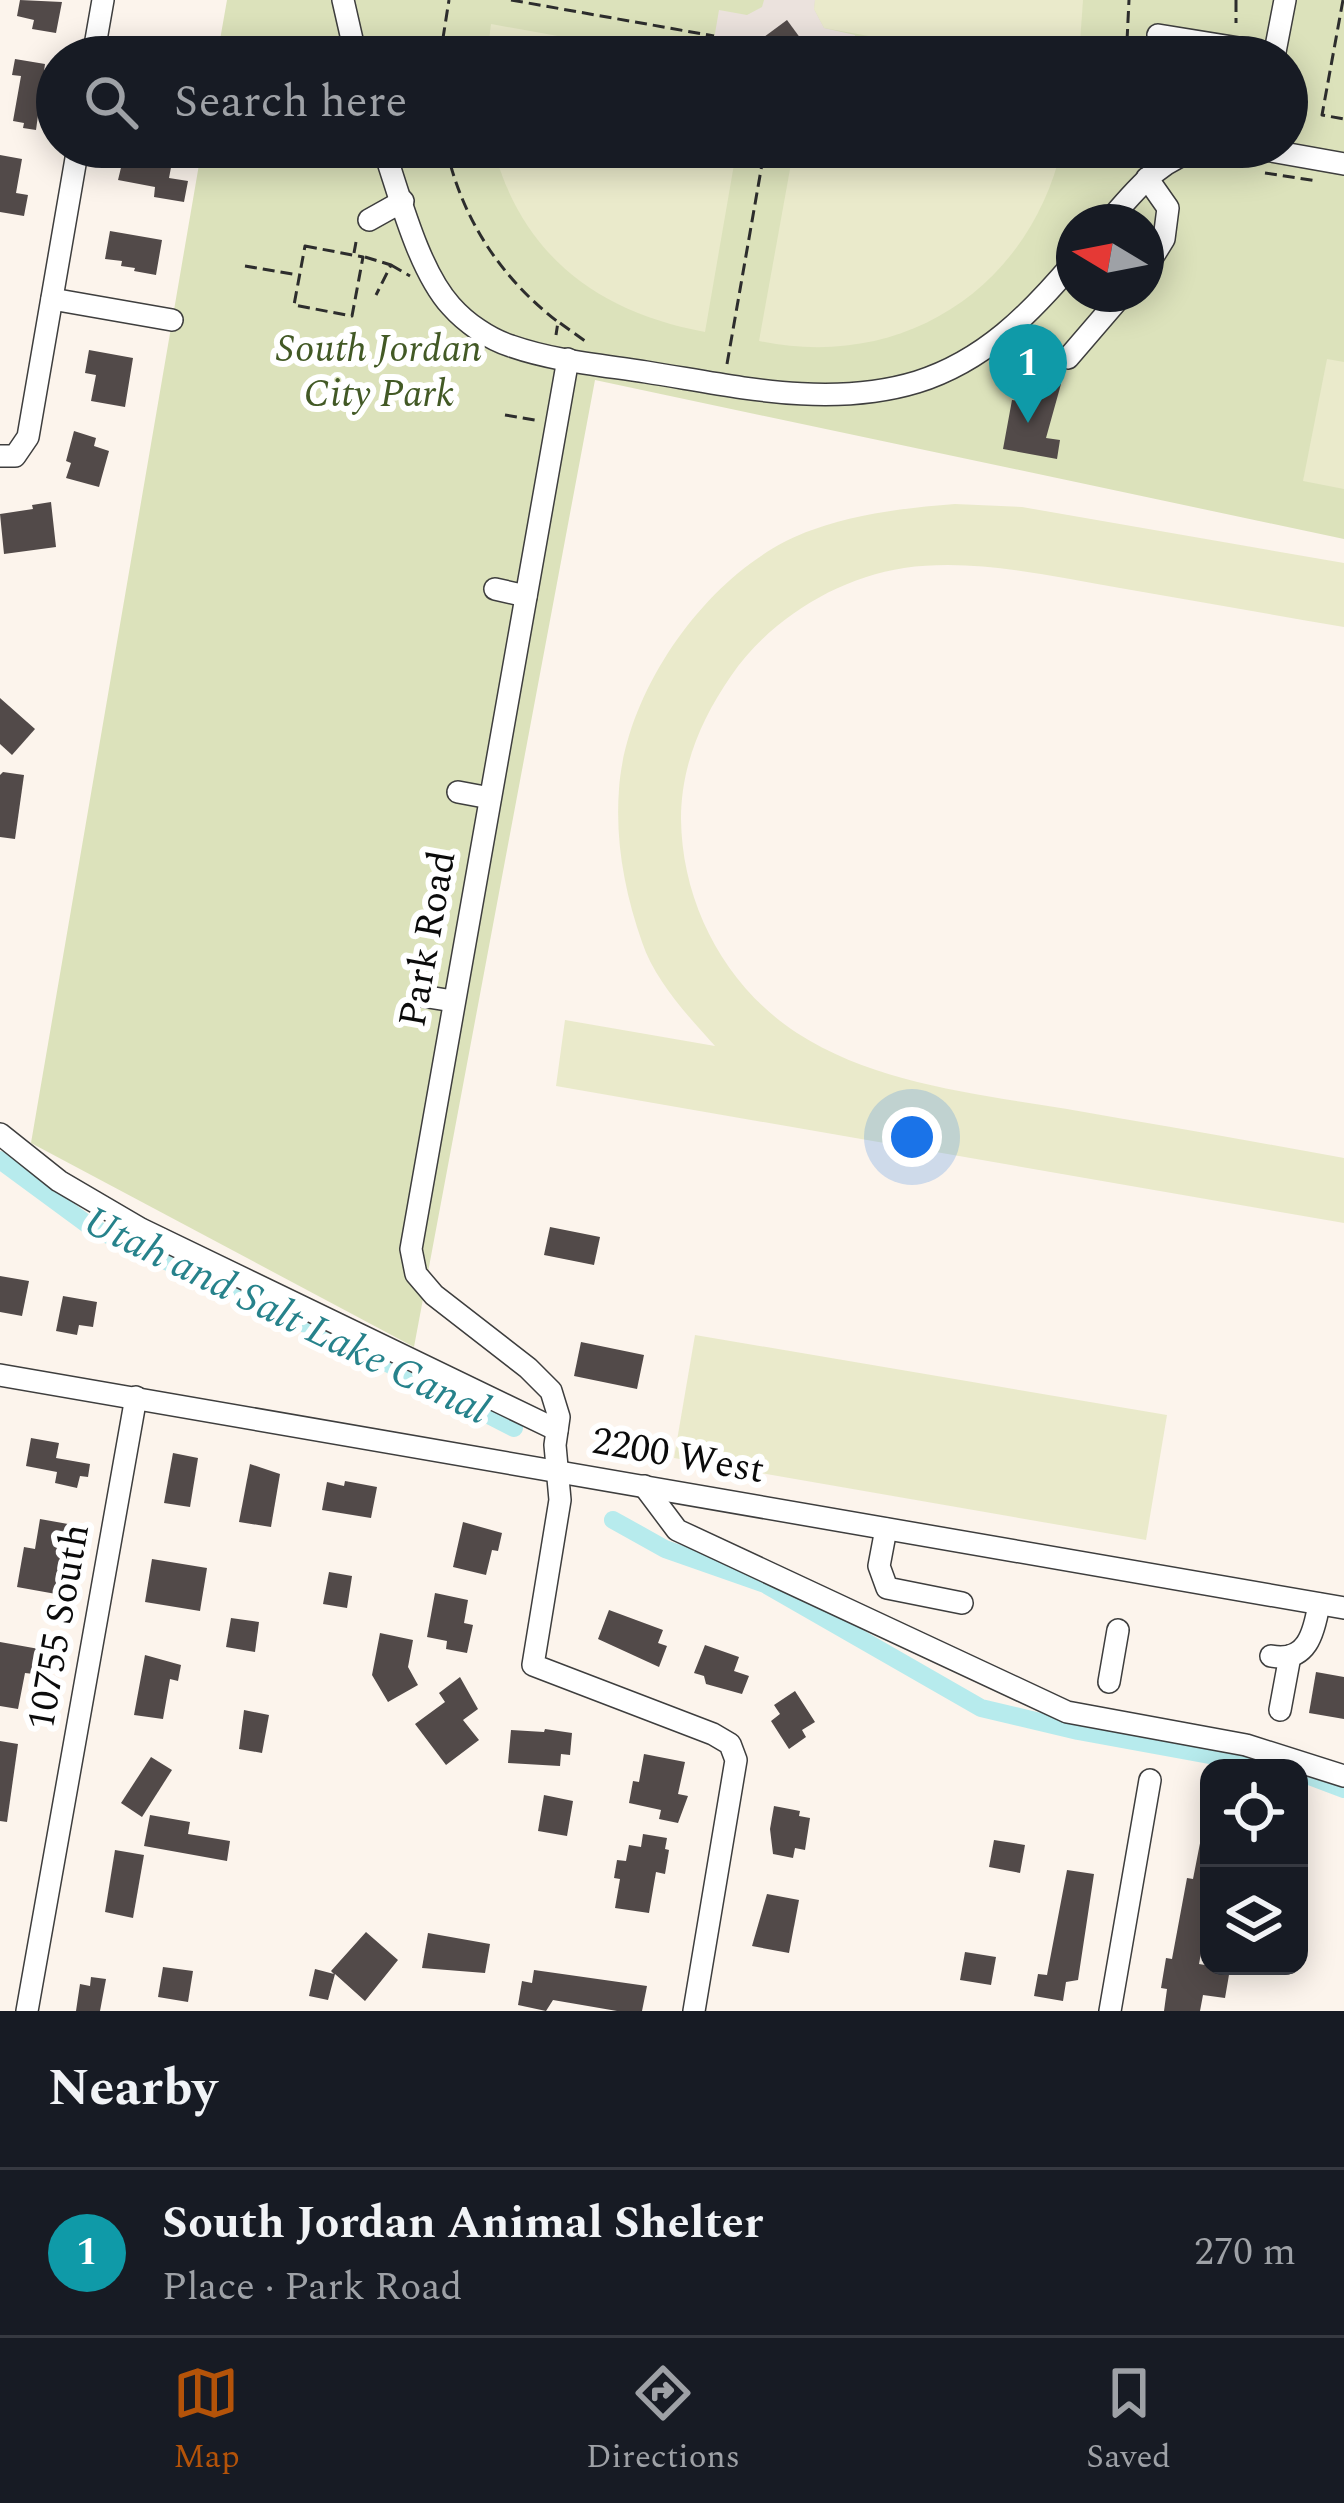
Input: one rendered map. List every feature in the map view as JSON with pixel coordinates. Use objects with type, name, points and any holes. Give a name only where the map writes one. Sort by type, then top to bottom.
[{"type":"street","points":[[97,36],[103,0]]},
{"type":"street","points":[[343,0],[351,36]]},
{"type":"street","points":[[1278,36],[1285,0]]},
{"type":"street","points":[[1158,35],[1164,36]]},
{"type":"street","points":[[1308,157],[1344,164]]},
{"type":"street","points":[[7,456],[28,437],[74,168]]},
{"type":"street","points":[[391,168],[431,274],[448,304],[488,336],[509,346],[561,350],[791,394],[853,395],[918,382],[973,357],[1009,334],[1056,282]]},
{"type":"street","points":[[1124,204],[1161,168]]},
{"type":"street","points":[[1147,178],[1168,208],[1164,239]]},
{"type":"street","points":[[369,220],[403,201]]},
{"type":"street","points":[[52,298],[172,320]]},
{"type":"street","points":[[1068,358],[1108,312]]},
{"type":"street","name":"Park Road","points":[[561,350],[526,596],[411,1249],[416,1274],[434,1295],[529,1368],[551,1391],[559,1418],[558,1510],[533,1665],[713,1734],[730,1744],[736,1760],[694,2011]]},
{"type":"street","points":[[495,590],[526,596]]},
{"type":"street","points":[[458,792],[490,798]]},
{"type":"street","points":[[422,995],[453,1001]]},
{"type":"street","points":[[0,1134],[58,1180],[141,1229],[557,1430]]},
{"type":"street","name":"2200 West","points":[[0,1375],[1344,1608]]},
{"type":"street","name":"10755 South","points":[[27,2011],[136,1397]]},
{"type":"street","points":[[644,1486],[677,1530],[1067,1712],[1246,1745],[1344,1776]]},
{"type":"street","points":[[886,1528],[879,1566],[887,1588],[962,1603]]},
{"type":"street","points":[[1280,1710],[1281,1656],[1299,1653],[1313,1636],[1319,1604]]},
{"type":"street","points":[[1109,1682],[1118,1630]]},
{"type":"street","points":[[1110,2011],[1150,1780]]},
{"type":"path","points":[[443,36],[449,0]]},
{"type":"path","points":[[511,0],[714,36]]},
{"type":"path","points":[[1127,36],[1130,0]]},
{"type":"path","points":[[1236,0],[1236,23]]},
{"type":"path","points":[[1343,0],[1322,115],[1344,119]]},
{"type":"path","points":[[452,168],[478,234],[520,290],[584,337]]},
{"type":"path","points":[[725,372],[761,168]]},
{"type":"path","points":[[1265,173],[1317,181]]},
{"type":"path","points":[[353,255],[356,242]]},
{"type":"path","points":[[363,256],[352,316],[294,305],[305,246],[363,256],[391,265],[376,295]]},
{"type":"path","points":[[245,266],[300,275]]},
{"type":"path","points":[[558,322],[561,350]]},
{"type":"green space","name":"South Jordan City Park","points":[[227,0],[1344,0],[1344,539],[595,380],[414,1347],[31,1143],[198,168],[1308,168],[1308,36],[221,36]]},
{"type":"green space","points":[[815,0],[1083,0],[1080,36],[869,36],[824,28],[814,9]]},
{"type":"green space","points":[[491,24],[558,36],[490,36]]},
{"type":"green space","points":[[500,168],[733,168],[705,332],[631,310],[570,273],[523,219]]},
{"type":"green space","points":[[790,168],[1055,168],[1021,241],[989,279],[952,308],[909,330],[862,343],[812,347],[759,341]]},
{"type":"green space","points":[[1327,359],[1344,362],[1344,489],[1303,481]]},
{"type":"green space","points":[[955,504],[1022,507],[1344,563],[1344,627],[1040,574],[958,565],[879,573],[830,592],[785,620],[747,656],[721,692],[695,743],[682,799],[683,851],[689,882],[712,940],[771,1014],[828,1050],[893,1076],[1344,1158],[1344,1223],[556,1086],[565,1020],[715,1046],[673,997],[648,956],[631,905],[620,848],[619,789],[625,750],[638,710],[681,634],[741,570],[776,547],[847,519]]},
{"type":"green space","points":[[695,1335],[1167,1415],[1146,1540],[674,1458]]},
{"type":"shaded area","points":[[764,0],[815,0],[814,9],[824,28],[855,36],[715,36],[719,10],[747,15],[762,7]]},
{"type":"building","points":[[20,0],[62,2],[56,33],[32,29],[34,20],[17,16]]},
{"type":"building","points":[[787,20],[799,36],[765,36]]},
{"type":"building","points":[[15,59],[36,62],[36,130],[13,121],[21,76],[12,75]]},
{"type":"building","points":[[0,155],[22,159],[16,193],[28,195],[24,216],[0,212]]},
{"type":"building","points":[[121,168],[171,168],[169,178],[188,181],[184,202],[154,197],[155,187],[118,180]]},
{"type":"building","points":[[110,231],[162,240],[156,275],[105,259]]},
{"type":"building","points":[[89,350],[133,358],[125,407],[91,401],[96,375],[85,373]]},
{"type":"building","points":[[1023,377],[1061,384],[1046,438],[1060,440],[1057,459],[1003,449],[1012,400],[1019,401]]},
{"type":"building","points":[[74,431],[96,438],[94,446],[109,451],[99,487],[66,478]]},
{"type":"building","points":[[51,502],[56,547],[4,554],[0,514]]},
{"type":"building","points":[[0,698],[35,729],[12,755],[0,744]]},
{"type":"building","points":[[3,772],[24,775],[15,839],[0,837]]},
{"type":"building","points":[[550,1227],[600,1237],[594,1265],[544,1255]]},
{"type":"building","points":[[0,1276],[29,1281],[22,1316],[0,1312]]},
{"type":"building","points":[[63,1296],[97,1302],[93,1327],[79,1325],[77,1335],[56,1331]]},
{"type":"building","points":[[581,1342],[644,1355],[637,1389],[574,1376]]},
{"type":"building","points":[[31,1438],[59,1443],[56,1458],[90,1464],[88,1477],[80,1476],[77,1488],[55,1483],[57,1472],[26,1466]]},
{"type":"building","points":[[173,1453],[198,1458],[190,1507],[164,1503]]},
{"type":"building","points":[[250,1464],[280,1474],[271,1527],[239,1522]]},
{"type":"building","points":[[345,1481],[377,1487],[371,1518],[322,1510],[327,1482],[344,1486]]},
{"type":"building","points":[[40,1519],[68,1524],[56,1594],[17,1587],[24,1547],[35,1549]]},
{"type":"building","points":[[463,1522],[502,1533],[486,1575],[453,1567]]},
{"type":"building","points":[[152,1559],[207,1568],[200,1611],[145,1602]]},
{"type":"building","points":[[329,1572],[352,1576],[347,1608],[323,1604]]},
{"type":"building","points":[[435,1593],[468,1600],[464,1623],[473,1625],[467,1653],[446,1649],[447,1641],[427,1637]]},
{"type":"building","points":[[609,1610],[663,1630],[658,1643],[667,1646],[659,1667],[598,1639]]},
{"type":"building","points":[[231,1618],[259,1622],[255,1652],[226,1647]]},
{"type":"building","points":[[380,1633],[413,1640],[408,1667],[418,1685],[388,1702],[372,1675]]},
{"type":"building","points":[[0,1642],[39,1649],[34,1674],[25,1673],[18,1709],[0,1706]]},
{"type":"building","points":[[705,1645],[739,1657],[734,1671],[749,1676],[742,1694],[706,1684],[704,1676],[694,1673]]},
{"type":"building","points":[[145,1655],[181,1665],[178,1681],[170,1679],[163,1719],[134,1715]]},
{"type":"building","points":[[1316,1672],[1344,1677],[1344,1719],[1309,1713]]},
{"type":"building","points":[[460,1677],[478,1709],[463,1720],[479,1740],[446,1765],[415,1724],[445,1702],[439,1693]]},
{"type":"building","points":[[795,1691],[815,1722],[802,1730],[806,1737],[789,1749],[771,1721],[780,1714],[774,1705]]},
{"type":"building","points":[[244,1710],[269,1715],[262,1753],[239,1749]]},
{"type":"building","points":[[511,1730],[572,1733],[570,1755],[561,1754],[560,1766],[508,1763]]},
{"type":"building","points":[[0,1741],[18,1744],[7,1822],[0,1821]]},
{"type":"building","points":[[644,1754],[685,1762],[678,1794],[688,1796],[678,1823],[659,1819],[661,1810],[629,1803]]},
{"type":"building","points":[[151,1757],[172,1770],[142,1817],[121,1803]]},
{"type":"building","points":[[544,1795],[573,1801],[567,1836],[538,1831]]},
{"type":"building","points":[[774,1806],[810,1818],[805,1850],[795,1848],[793,1858],[773,1854]]},
{"type":"building","points":[[150,1815],[190,1822],[188,1834],[230,1841],[227,1861],[144,1846]]},
{"type":"building","points":[[643,1834],[667,1838],[665,1849],[669,1850],[665,1874],[656,1872],[649,1913],[615,1908],[620,1879],[614,1878],[617,1860],[626,1861],[629,1845],[641,1847]]},
{"type":"building","points":[[994,1840],[1025,1845],[1020,1873],[989,1867]]},
{"type":"building","points":[[1200,1843],[1200,1975],[1229,1975],[1225,1998],[1203,1995],[1200,2011],[1164,2011],[1167,1989],[1161,1988],[1166,1958],[1172,1959],[1187,1878],[1193,1879]]},
{"type":"building","points":[[115,1850],[144,1855],[133,1918],[105,1912]]},
{"type":"building","points":[[1067,1870],[1094,1874],[1078,1980],[1066,1982],[1063,2001],[1034,1996],[1038,1974],[1047,1975]]},
{"type":"building","points":[[767,1894],[799,1900],[789,1953],[752,1946]]},
{"type":"building","points":[[366,1932],[398,1960],[365,2001],[335,1974],[328,2000],[309,1996],[315,1969],[334,1974],[331,1971]]},
{"type":"building","points":[[428,1933],[490,1944],[485,1973],[422,1968]]},
{"type":"building","points":[[965,1952],[996,1957],[991,1985],[960,1980]]},
{"type":"building","points":[[163,1967],[193,1971],[188,2002],[158,1997]]},
{"type":"building","points":[[534,1970],[647,1986],[642,2011],[553,2000],[546,2011],[518,2005],[522,1981],[532,1983]]},
{"type":"building","points":[[91,1977],[106,1979],[100,2011],[76,2011],[80,1984],[90,1986]]},
{"type":"waterway","name":"Utah and Salt Lake Canal","points":[[0,1160],[91,1227],[352,1345],[514,1428]]},
{"type":"waterway","name":"Utah and Salt Lake Canal","points":[[613,1520],[665,1549],[765,1584],[981,1708],[1232,1759]]},
{"type":"waterway","name":"Utah and Salt Lake Canal","points":[[1308,1775],[1344,1789]]},
{"type":"place","name":"South Jordan Animal Shelter","points":[[1028,423]]}]
